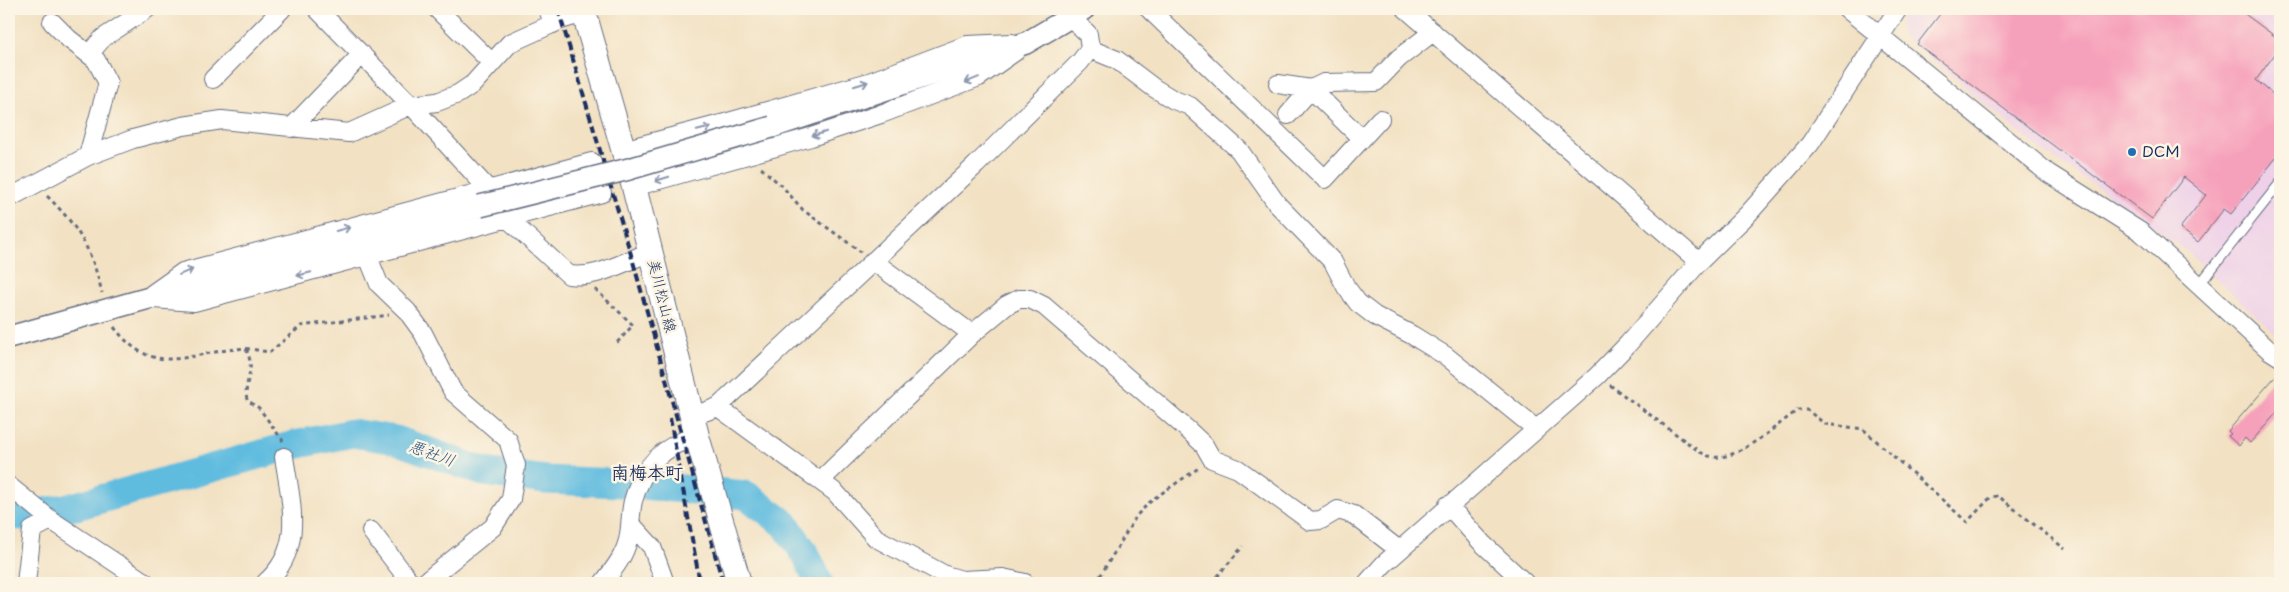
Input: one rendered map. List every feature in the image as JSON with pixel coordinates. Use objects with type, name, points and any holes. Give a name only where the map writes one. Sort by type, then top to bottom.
[{"type":"main road","name":"美川松山線","points":[[584,11],[634,187],[695,426],[739,583]]},
{"type":"street","points":[[89,54],[103,38],[147,9]]},
{"type":"street","points":[[213,79],[282,9]]},
{"type":"street","points":[[317,9],[411,105],[484,198],[570,275],[582,277],[594,275],[651,252]]},
{"type":"street","points":[[437,9],[492,63]]},
{"type":"street","points":[[1149,9],[1325,179],[1380,119]]},
{"type":"street","points":[[1406,9],[1698,262]]},
{"type":"street","points":[[1847,9],[2048,173],[2141,232],[2269,350],[2280,357]]},
{"type":"street","points":[[1367,583],[1399,550],[1448,505],[1597,376],[1628,344],[1698,262],[1748,214],[1810,144],[1898,9]]},
{"type":"street","points":[[9,198],[88,156],[133,139],[183,126],[222,120],[349,134],[411,105],[437,102],[458,94],[473,84],[510,43],[550,16],[584,11]]},
{"type":"street","points":[[603,583],[623,555],[628,541],[633,502],[645,472],[665,449],[683,440],[695,426],[718,407],[976,165],[1080,62],[1090,48],[1088,34],[1072,11],[979,77],[882,114],[810,137],[634,187]]},
{"type":"street","points":[[52,22],[69,39],[96,60],[108,83],[88,156]]},
{"type":"street","points":[[1288,115],[1310,89],[1324,83],[1376,82],[1393,63],[1433,32]]},
{"type":"street","points":[[484,198],[628,169],[772,127],[1026,43]]},
{"type":"street","points":[[623,150],[868,82],[967,45],[1026,43]]},
{"type":"street","points":[[1090,48],[1117,60],[1154,88],[1174,100],[1190,106],[1239,150],[1277,204],[1333,262],[1346,287],[1358,303],[1375,316],[1412,334],[1446,356],[1536,429]]},
{"type":"street","points":[[291,128],[362,54]]},
{"type":"street","points":[[1278,84],[1310,89],[1362,139]]},
{"type":"street","points":[[9,337],[146,299],[484,198],[550,173],[592,162]]},
{"type":"street","points":[[550,173],[562,178],[568,190],[559,205]]},
{"type":"street","points":[[146,299],[194,302],[602,193]]},
{"type":"street","points":[[368,257],[378,284],[407,311],[423,333],[453,392],[508,440],[516,465],[514,491],[493,527],[424,583]]},
{"type":"street","points":[[873,261],[972,334]]},
{"type":"street","points":[[820,481],[972,334],[1007,305],[1019,299],[1030,299],[1044,306],[1188,430],[1204,445],[1212,459],[1238,469],[1310,521],[1321,520],[1338,510],[1354,515],[1399,550]]},
{"type":"street","points":[[718,407],[835,492],[876,538],[945,575],[962,580],[1003,578],[1026,583]]},
{"type":"street","points":[[265,583],[286,556],[292,538],[284,449]]},
{"type":"street","points":[[9,486],[49,518],[146,583]]},
{"type":"street","points":[[1448,505],[1482,543],[1524,583]]},
{"type":"street","points":[[26,583],[32,530],[49,518]]},
{"type":"street","points":[[631,524],[652,547],[665,583]]},
{"type":"street","points":[[371,531],[411,583]]},
{"type":"lane","points":[[2199,285],[2280,183]]},
{"type":"path","points":[[736,157],[761,168],[782,186],[803,210],[873,261]]},
{"type":"path","points":[[35,185],[67,215],[84,238],[96,268],[106,309],[114,328],[124,340],[148,356],[161,360],[186,359],[236,348],[270,352],[301,326],[388,316],[407,311]]},
{"type":"path","points":[[582,277],[633,325],[615,345]]},
{"type":"path","points":[[246,350],[252,361],[246,392],[247,400],[259,408],[284,449]]},
{"type":"path","points":[[1597,376],[1700,452],[1709,456],[1719,457],[1737,452],[1798,410],[1807,410],[1825,424],[1863,429],[1967,522],[1991,497],[1998,496],[2065,549]]},
{"type":"path","points":[[1096,583],[1138,515],[1153,499],[1212,459]]},
{"type":"path","points":[[1212,583],[1243,546]]},
{"type":"shaded area","name":"DCM","points":[[1908,9],[2280,9],[2280,338],[2189,253],[2140,216],[2042,151],[1902,35],[1899,23]]},
{"type":"building","name":"DCM","points":[[1944,9],[2238,9],[2280,40],[2280,47],[2256,80],[2280,100],[2280,153],[2231,214],[2224,209],[2198,242],[2180,228],[2206,195],[2184,177],[2152,219],[1917,44]]},
{"type":"building","points":[[2280,371],[2280,409],[2250,443],[2245,438],[2239,446],[2228,436],[2231,434],[2228,431]]},
{"type":"waterway","name":"悪社川","points":[[9,515],[23,516],[76,506],[294,445],[352,433],[396,440],[484,472],[546,480],[621,483],[746,495],[785,524],[806,555],[819,583]]},
{"type":"railway","points":[[558,9],[632,258],[723,583]]},
{"type":"railway","points":[[670,418],[700,583]]},
{"type":"place","name":"DCM","points":[[2132,152]]},
{"type":"district","name":"南梅本町","points":[[647,473]]}]
